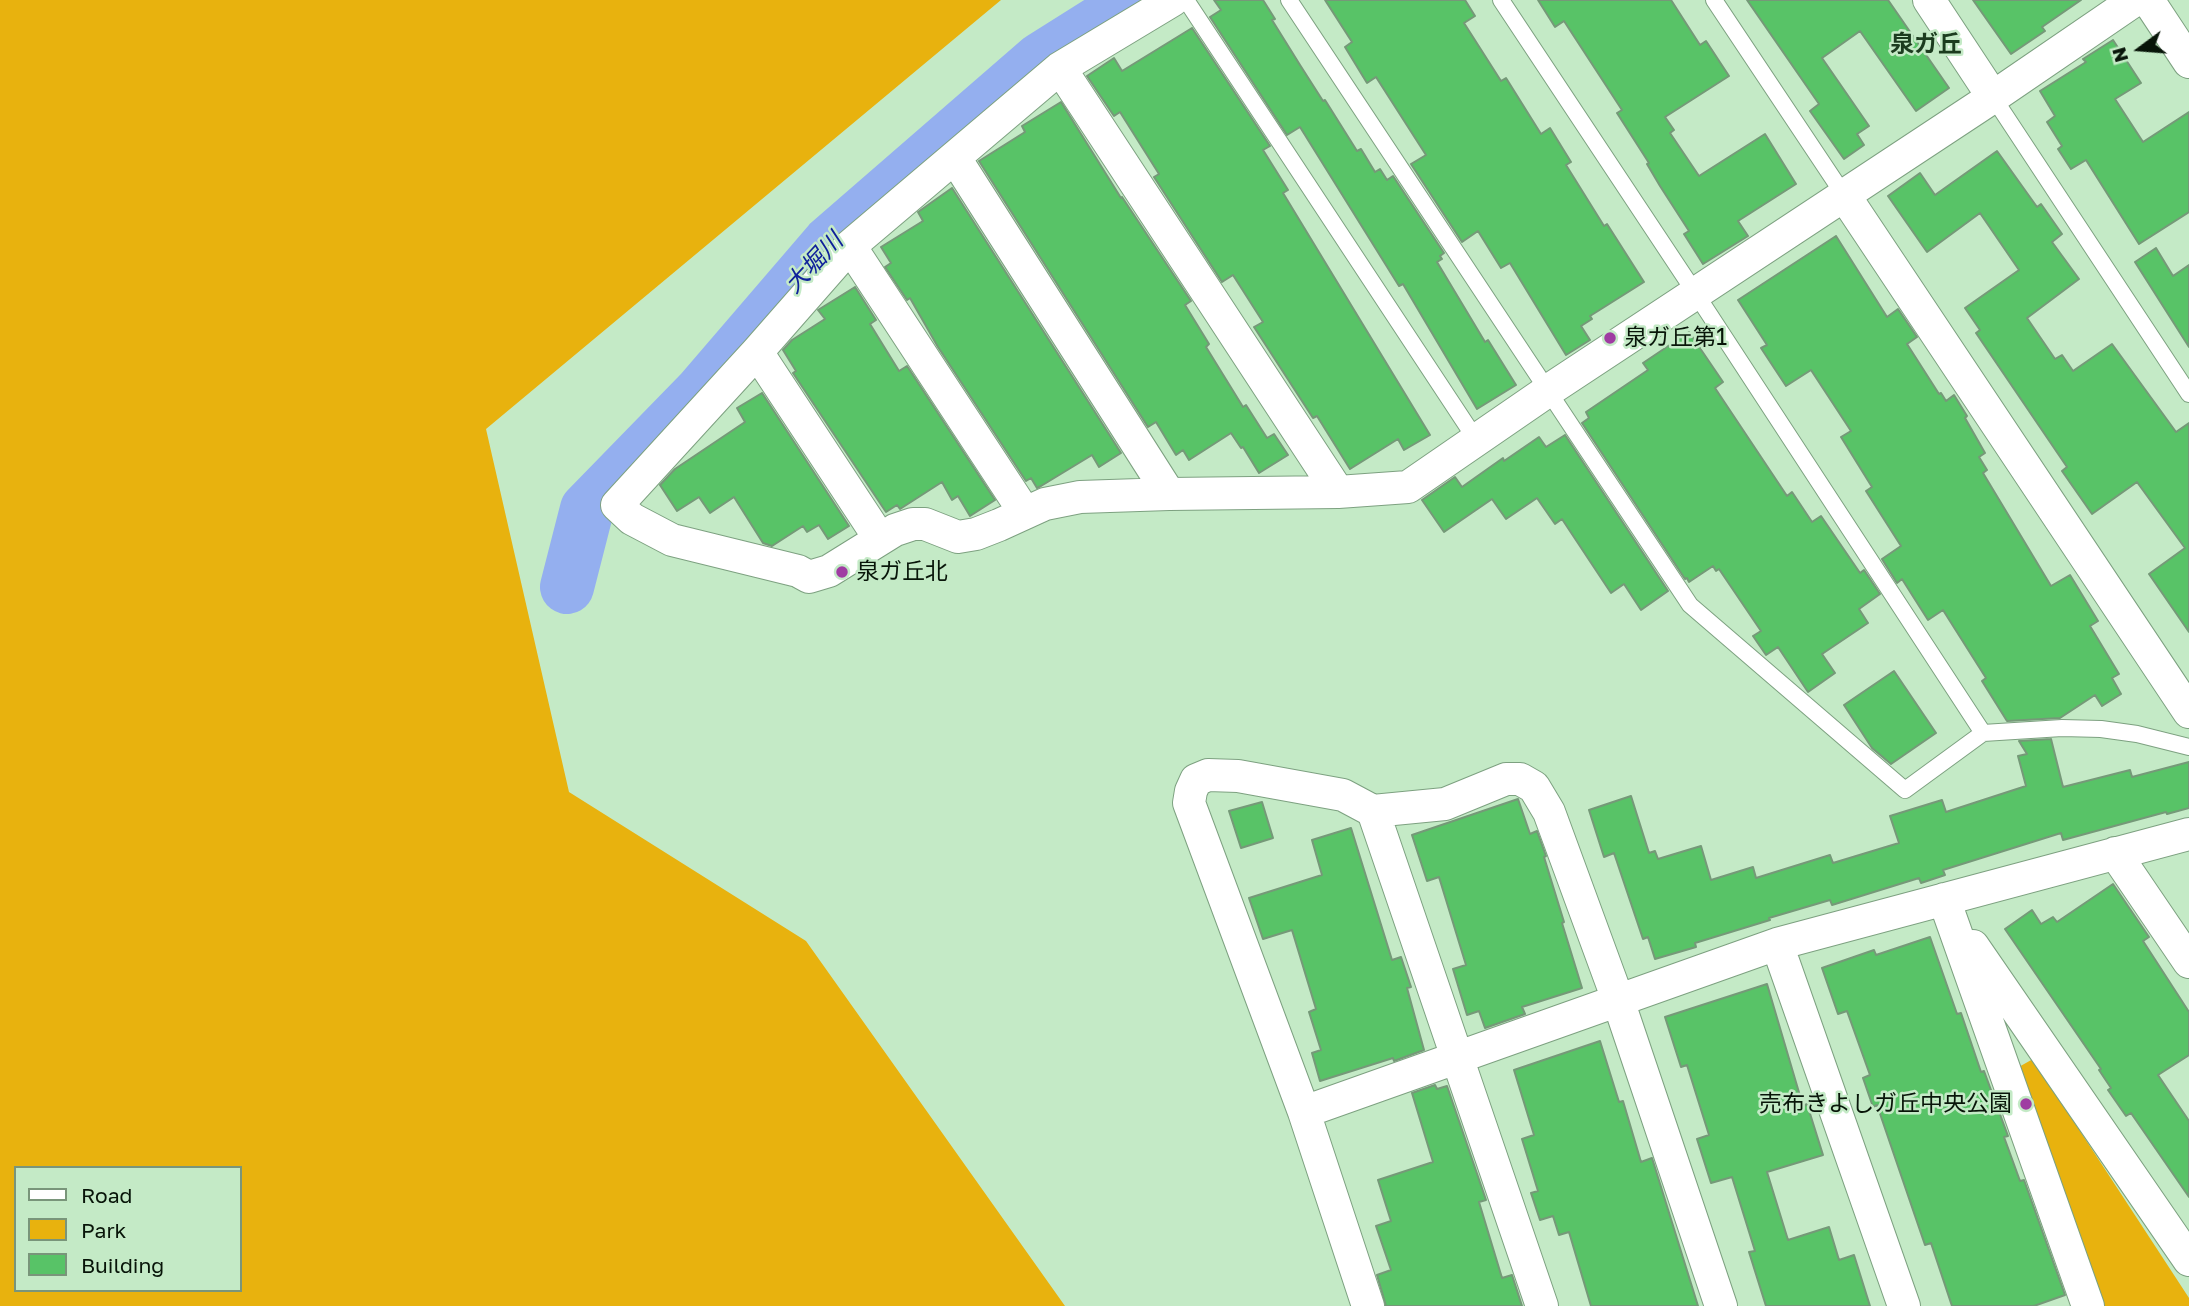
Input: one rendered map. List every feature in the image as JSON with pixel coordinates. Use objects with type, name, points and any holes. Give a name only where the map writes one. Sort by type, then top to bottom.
[{"type":"street","points":[[1173,0],[1060,68],[850,246],[617,505],[632,519],[671,540],[798,571],[810,577],[829,571],[880,538],[913,524],[925,524],[958,537],[976,534],[1045,504],[1080,497],[1338,492],[1408,487],[1549,390],[2135,0]]},
{"type":"street","points":[[1928,0],[1993,97]]},
{"type":"street","points":[[2148,0],[2189,62]]},
{"type":"street","points":[[1060,68],[1338,492]]},
{"type":"street","points":[[955,158],[1169,494]]},
{"type":"street","points":[[1844,195],[2189,712]]},
{"type":"street","points":[[850,246],[1025,513]]},
{"type":"street","points":[[757,352],[880,538]]},
{"type":"street","points":[[1368,1306],[1304,1112],[1189,803],[1196,780],[1208,775],[1222,774],[1343,795],[1373,811],[1445,804],[1506,779],[1520,779],[1534,787],[1549,812],[1618,1000],[1721,1306]]},
{"type":"street","points":[[1373,811],[1542,1306]]},
{"type":"street","points":[[1304,1112],[1777,944],[1947,906],[2115,853],[2189,834]]},
{"type":"street","points":[[2115,853],[2189,962]]},
{"type":"street","points":[[1947,906],[2189,1260]]},
{"type":"street","points":[[1947,906],[2088,1306]]},
{"type":"street","points":[[1777,944],[1904,1306]]},
{"type":"lane","points":[[1186,0],[1477,441]]},
{"type":"lane","points":[[1289,0],[1690,605],[1905,790],[1983,733],[2062,728],[2101,729],[2137,734],[2189,747]]},
{"type":"lane","points":[[1501,0],[1983,733]]},
{"type":"lane","points":[[1714,0],[1844,195]]},
{"type":"lane","points":[[1993,97],[2189,394]]},
{"type":"green space","points":[[0,0],[1001,0],[486,429],[569,792],[806,941],[1065,1306],[0,1306]]},
{"type":"green space","points":[[2033,1059],[2189,1298],[2189,1306],[2102,1306],[2017,1068]]},
{"type":"building","points":[[1214,0],[1263,0],[1300,65],[1357,151],[1361,149],[1375,172],[1380,169],[1387,180],[1393,176],[1444,253],[1440,256],[1442,259],[1437,262],[1485,342],[1488,340],[1516,385],[1477,409],[1403,284],[1399,286],[1300,127],[1287,135],[1210,17],[1221,10]]},
{"type":"building","points":[[1325,0],[1465,0],[1475,16],[1464,23],[1501,81],[1506,78],[1541,134],[1550,128],[1571,162],[1566,165],[1604,226],[1607,224],[1644,282],[1590,316],[1592,319],[1581,326],[1590,340],[1566,355],[1510,263],[1501,268],[1478,231],[1462,242],[1411,164],[1426,155],[1376,77],[1367,83],[1345,47],[1352,42]]},
{"type":"building","points":[[1538,0],[1671,0],[1700,45],[1706,41],[1729,76],[1665,117],[1674,130],[1670,133],[1699,176],[1765,134],[1796,184],[1738,221],[1748,236],[1703,264],[1684,234],[1689,231],[1617,113],[1622,110],[1564,21],[1555,27]]},
{"type":"building","points":[[1747,0],[1888,0],[1949,88],[1916,111],[1860,31],[1822,58],[1869,126],[1857,134],[1864,145],[1844,159],[1810,111],[1819,104]]},
{"type":"building","points":[[1973,0],[2081,0],[2042,27],[2045,31],[2011,54]]},
{"type":"building","points":[[1192,28],[1270,146],[1263,150],[1288,190],[1283,193],[1430,435],[1404,450],[1398,439],[1350,469],[1317,416],[1313,418],[1254,327],[1263,322],[1233,275],[1222,282],[1154,177],[1159,174],[1120,112],[1114,116],[1087,76],[1114,58],[1122,71]]},
{"type":"building","points":[[2113,40],[2141,83],[2115,99],[2143,142],[2189,112],[2189,212],[2139,244],[2086,160],[2071,169],[2058,149],[2062,146],[2047,122],[2055,116],[2040,91],[2086,62],[2083,59]]},
{"type":"building","points":[[1061,102],[1121,198],[1191,301],[1185,305],[1209,344],[1206,347],[1243,407],[1246,405],[1267,438],[1274,434],[1288,455],[1259,473],[1231,433],[1189,460],[1183,450],[1176,455],[1156,422],[1148,427],[979,161],[1025,132],[1022,126]]},
{"type":"building","points":[[1997,151],[2037,207],[2041,204],[2062,234],[2052,242],[2079,279],[2027,318],[2055,359],[2062,355],[2073,371],[2112,344],[2176,432],[2189,423],[2189,632],[2149,574],[2185,548],[2137,482],[2092,514],[2062,471],[2067,467],[1976,333],[1980,330],[1965,308],[2019,270],[1980,213],[1927,252],[1888,196],[1920,173],[1935,195]]},
{"type":"building","points":[[952,188],[1121,453],[1099,467],[1092,455],[1037,488],[1031,478],[1026,481],[938,347],[910,298],[907,300],[885,267],[891,263],[881,247],[923,221],[918,212]]},
{"type":"building","points":[[1836,236],[1887,317],[1898,309],[1917,337],[1907,344],[1939,394],[1941,393],[1946,401],[1954,395],[1967,416],[1965,418],[1985,453],[1979,457],[1987,470],[1983,473],[2051,586],[2070,575],[2098,621],[2090,626],[2119,674],[2112,678],[2121,694],[2102,706],[2095,695],[2060,718],[2007,721],[1982,681],[1986,678],[1943,610],[1928,620],[1902,579],[1897,583],[1882,559],[1901,546],[1866,491],[1872,487],[1841,437],[1851,431],[1811,370],[1786,386],[1761,348],[1767,345],[1738,300]]},
{"type":"building","points":[[2156,248],[2173,276],[2189,265],[2189,347],[2135,262]]},
{"type":"building","points":[[855,287],[876,320],[870,324],[899,371],[907,366],[995,500],[970,516],[958,496],[952,500],[942,482],[900,509],[897,505],[886,512],[793,373],[796,371],[783,350],[792,340],[825,319],[818,310]]},
{"type":"building","points":[[1689,332],[1723,382],[1715,388],[1787,496],[1792,492],[1812,522],[1821,516],[1860,573],[1864,570],[1880,594],[1859,609],[1868,623],[1822,654],[1835,673],[1808,692],[1778,647],[1766,655],[1753,636],[1761,631],[1719,569],[1716,571],[1713,566],[1689,582],[1685,579],[1582,423],[1589,418],[1586,412],[1648,370],[1643,363]]},
{"type":"building","points":[[762,393],[849,526],[828,539],[819,525],[807,532],[803,526],[772,546],[763,543],[734,497],[710,513],[699,497],[677,511],[660,485],[675,469],[745,422],[737,408]]},
{"type":"building","points":[[1565,435],[1668,591],[1641,610],[1624,584],[1611,593],[1562,519],[1555,524],[1537,498],[1506,519],[1492,499],[1444,532],[1422,500],[1455,477],[1462,487],[1539,437],[1546,447]]},
{"type":"building","points":[[1894,671],[1936,733],[1891,764],[1872,748],[1844,705]]},
{"type":"building","points":[[2051,739],[2063,787],[2130,770],[2132,777],[2189,762],[2189,808],[2063,840],[2061,833],[1943,870],[1945,875],[1921,883],[1919,878],[1832,905],[1830,900],[1769,918],[1770,920],[1695,943],[1696,947],[1655,959],[1648,937],[1643,939],[1614,853],[1604,857],[1589,810],[1631,796],[1649,853],[1655,851],[1658,859],[1701,846],[1711,880],[1753,867],[1756,878],[1830,855],[1833,863],[1899,843],[1890,816],[1942,800],[1946,812],[2026,786],[2018,756],[2027,754],[2019,741]]},
{"type":"building","points":[[1518,799],[1530,834],[1537,831],[1546,856],[1544,857],[1564,922],[1562,923],[1582,988],[1522,1007],[1525,1014],[1485,1028],[1479,1011],[1467,1015],[1453,969],[1466,965],[1439,877],[1427,881],[1412,835]]},
{"type":"building","points":[[1262,802],[1273,838],[1241,848],[1229,811]]},
{"type":"building","points":[[1351,828],[1392,960],[1401,957],[1411,987],[1407,988],[1424,1050],[1320,1081],[1312,1053],[1321,1050],[1309,1012],[1316,1009],[1292,930],[1263,939],[1249,898],[1322,875],[1312,840]]},
{"type":"building","points":[[2113,884],[2149,937],[2143,941],[2189,1012],[2189,1055],[2158,1075],[2189,1121],[2189,1197],[2131,1113],[2126,1116],[2108,1090],[2111,1088],[2099,1070],[2101,1069],[2005,929],[2032,910],[2041,924],[2053,917],[2057,922]]},
{"type":"building","points":[[1930,937],[1957,1014],[1961,1013],[1981,1072],[1984,1071],[2008,1136],[2004,1137],[2020,1181],[2024,1180],[2065,1295],[2034,1306],[1952,1306],[1931,1243],[1925,1245],[1877,1105],[1873,1107],[1863,1078],[1870,1075],[1847,1011],[1838,1014],[1822,968],[1874,950],[1876,955]]},
{"type":"building","points":[[1767,984],[1803,1106],[1807,1104],[1823,1155],[1767,1172],[1788,1240],[1829,1227],[1839,1260],[1854,1255],[1870,1306],[1766,1306],[1749,1252],[1755,1251],[1732,1177],[1711,1183],[1697,1139],[1709,1135],[1687,1065],[1681,1067],[1665,1017]]},
{"type":"building","points":[[1600,1041],[1619,1102],[1623,1101],[1641,1162],[1652,1158],[1698,1306],[1591,1306],[1569,1232],[1559,1235],[1553,1216],[1540,1220],[1531,1193],[1538,1191],[1522,1139],[1534,1135],[1514,1070]]},
{"type":"building","points":[[1435,1085],[1437,1089],[1447,1086],[1486,1200],[1479,1202],[1502,1278],[1512,1275],[1522,1306],[1386,1306],[1377,1275],[1391,1270],[1376,1226],[1391,1221],[1378,1180],[1433,1162],[1412,1093]]},
{"type":"waterway","name":"大堀川","points":[[567,587],[587,509],[701,392],[829,243],[1041,59],[1135,0]]},
{"type":"place","name":"泉ガ丘第1","points":[[1610,338]]},
{"type":"place","name":"泉ガ丘北","points":[[842,572]]},
{"type":"place","name":"売布きよしガ丘中央公園","points":[[2026,1104]]},
{"type":"district","name":"泉ガ丘","points":[[1926,44]]}]
